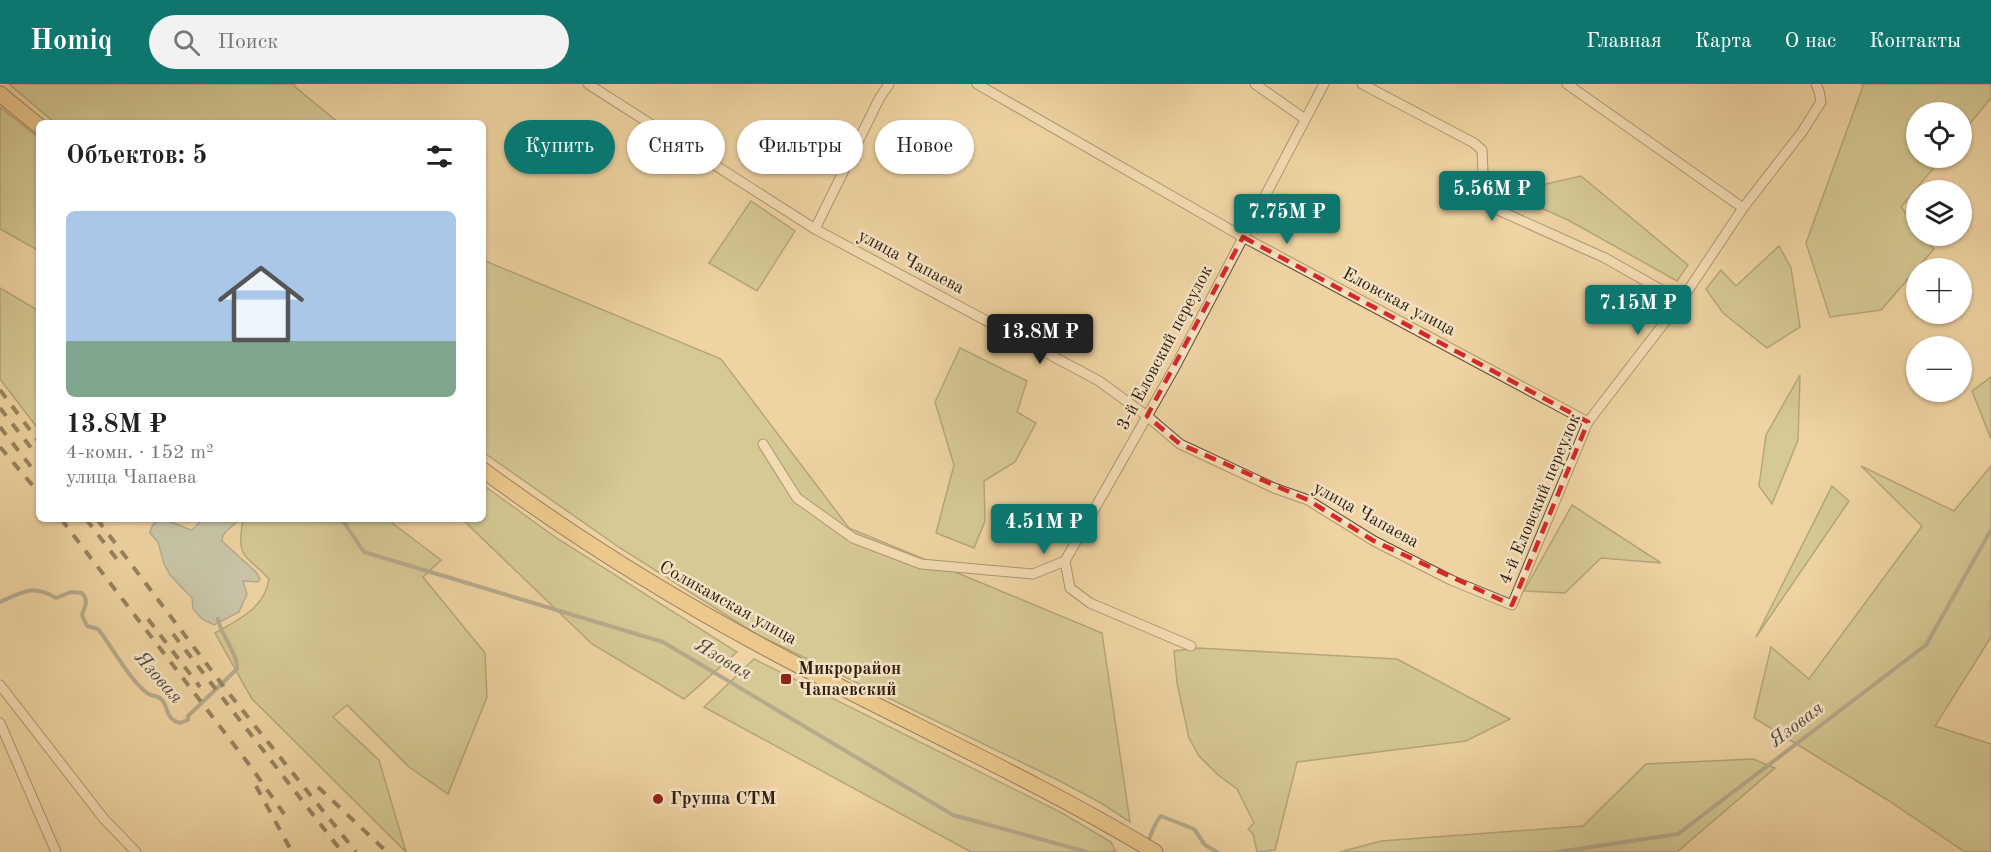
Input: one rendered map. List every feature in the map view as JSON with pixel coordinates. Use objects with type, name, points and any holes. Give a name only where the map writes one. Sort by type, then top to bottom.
[{"type":"main road","points":[[0,94],[36,124]]},
{"type":"main road","name":"Соликамская улица","points":[[486,472],[623,566],[760,645],[1050,792],[1155,852]]},
{"type":"street","name":"улица Чапаева","points":[[588,84],[815,229],[1099,381],[1147,416],[1180,444],[1274,488],[1308,500],[1374,541],[1451,580],[1512,605]]},
{"type":"street","points":[[815,229],[879,99],[889,84]]},
{"type":"street","name":"Еловская улица","points":[[977,84],[1243,237],[1588,422]]},
{"type":"street","points":[[1255,84],[1305,119]]},
{"type":"street","name":"3-й Еловский переулок","points":[[1065,561],[1147,416],[1324,84]]},
{"type":"street","points":[[1362,84],[1474,143],[1482,150],[1484,195],[1488,202],[1498,210],[1605,258],[1681,301]]},
{"type":"street","points":[[1567,84],[1743,208]]},
{"type":"street","name":"4-й Еловский переулок","points":[[1512,605],[1588,422],[1681,301],[1743,208],[1802,132],[1821,102],[1820,91],[1816,84]]},
{"type":"street","points":[[763,444],[797,498],[853,538],[921,564],[1033,574],[1065,561],[1070,588],[1090,603],[1191,646]]},
{"type":"street","points":[[0,685],[104,819],[135,852]]},
{"type":"street","points":[[0,723],[56,852]]},
{"type":"highlighted area","points":[[1243,237],[1588,422],[1512,605],[1374,541],[1308,500],[1180,444],[1147,416]]},
{"type":"green space","points":[[9,84],[295,84],[294,86],[335,120],[51,120]]},
{"type":"green space","points":[[1861,84],[1991,84],[1991,98],[1972,121],[1972,102],[1906,102],[1906,168],[1934,168],[1924,180],[1906,180],[1906,201],[1901,207],[1906,214],[1906,246],[1931,246],[1934,249],[1926,258],[1906,258],[1906,281],[1881,310],[1830,317],[1806,243],[1863,86]]},
{"type":"green space","points":[[0,107],[36,136],[36,249],[0,229]]},
{"type":"green space","points":[[1581,176],[1688,265],[1677,281],[1568,220],[1507,193]]},
{"type":"green space","points":[[751,201],[795,231],[757,291],[709,263]]},
{"type":"green space","points":[[1779,246],[1791,268],[1800,327],[1767,348],[1723,313],[1706,289],[1721,270],[1736,286]]},
{"type":"green space","points":[[486,261],[721,359],[849,528],[1102,633],[1130,822],[1058,780],[756,634],[620,548],[486,454]]},
{"type":"green space","points":[[0,288],[36,309],[36,426],[0,379]]},
{"type":"green space","points":[[960,348],[1027,381],[1017,412],[1036,423],[1015,462],[984,481],[985,521],[974,548],[936,533],[954,465],[935,402]]},
{"type":"green space","points":[[1800,375],[1798,440],[1772,504],[1759,486],[1766,435]]},
{"type":"green space","points":[[1991,377],[1991,439],[1972,391]]},
{"type":"green space","points":[[1861,466],[1954,511],[1991,466],[1991,637],[1935,726],[1991,744],[1991,852],[1965,852],[1886,799],[1754,718],[1771,647],[1809,679],[1922,526]]},
{"type":"green space","points":[[1832,486],[1849,501],[1756,637]]},
{"type":"green space","points":[[486,487],[558,539],[737,652],[684,699],[592,644],[465,522],[486,522]]},
{"type":"green space","points":[[1572,505],[1661,563],[1601,558],[1565,593],[1524,591]]},
{"type":"green space","points":[[243,522],[391,522],[441,560],[423,577],[485,653],[487,697],[448,794],[409,767],[347,705],[333,717],[379,760],[406,852],[252,699],[215,633],[241,618],[256,605],[262,598],[269,579],[244,555],[241,532]]},
{"type":"green space","points":[[1197,648],[1397,659],[1510,719],[1466,741],[1297,762],[1275,850],[1257,852],[1253,834],[1248,829],[1254,823],[1237,789],[1199,756],[1189,738],[1177,683],[1174,651]]},
{"type":"green space","points":[[754,659],[1062,813],[1111,842],[1116,852],[971,852],[704,707]]},
{"type":"green space","points":[[1753,759],[1775,768],[1677,852],[1340,852],[1381,841],[1583,826],[1646,764]]},
{"type":"water","points":[[157,522],[171,522],[192,530],[200,522],[236,522],[226,531],[222,541],[256,572],[260,579],[258,582],[243,581],[247,594],[239,612],[214,625],[202,619],[193,609],[192,598],[170,575],[164,564],[158,542],[150,533]]},
{"type":"waterway","name":"Язовая","points":[[344,522],[364,552],[663,642],[953,815],[1087,852]]},
{"type":"waterway","name":"Язовая","points":[[1558,852],[1678,834],[1926,645],[1991,530]]},
{"type":"waterway","name":"Язовая","points":[[0,602],[34,590],[56,598],[71,592],[82,593],[86,601],[82,615],[87,626],[98,629],[133,679],[147,693],[160,698],[171,718],[180,723],[188,720],[188,716],[237,669],[235,657],[218,619]]},
{"type":"waterway","name":"Язовая","points":[[1147,844],[1161,816],[1194,829],[1205,845],[1217,852]]},
{"type":"railway","points":[[0,390],[36,438]]},
{"type":"railway","points":[[0,408],[36,454]]},
{"type":"railway","points":[[0,427],[36,473]]},
{"type":"railway","points":[[0,447],[36,489]]},
{"type":"railway","points":[[63,522],[251,767],[287,818]]},
{"type":"railway","points":[[88,522],[119,562]]},
{"type":"railway","points":[[99,522],[227,691],[356,852]]},
{"type":"railway","points":[[148,619],[200,687]]},
{"type":"railway","points":[[173,634],[342,852]]},
{"type":"railway","points":[[256,786],[292,852]]},
{"type":"railway","points":[[318,787],[387,852]]},
{"type":"place","name":"Микрорайон Чапаевский","points":[[786,679]]},
{"type":"place","name":"Группа СТМ","points":[[658,799]]}]
